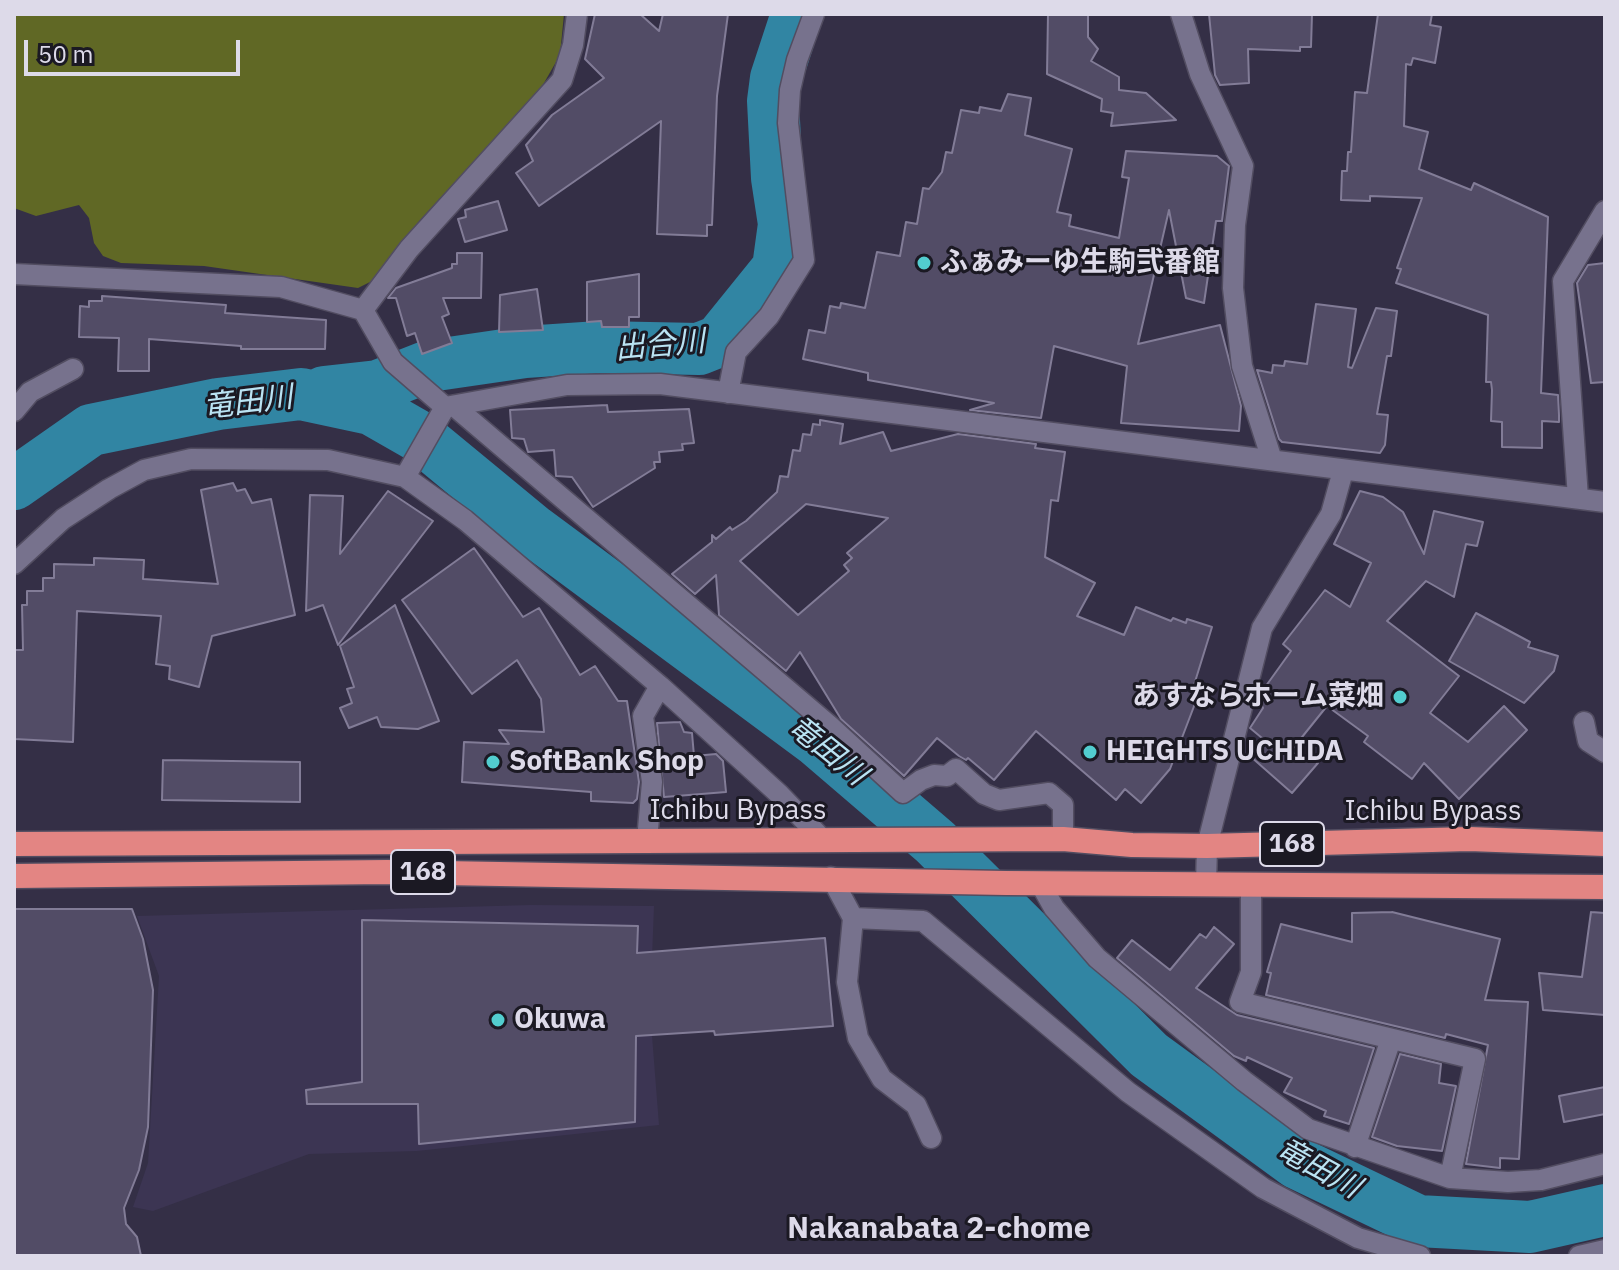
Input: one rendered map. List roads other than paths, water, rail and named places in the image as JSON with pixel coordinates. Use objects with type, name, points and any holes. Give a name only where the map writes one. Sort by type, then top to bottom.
[{"type":"highway","name":"Ichibu Bypass","points":[[14,844],[1063,839],[1132,845],[1207,846],[1469,839],[1605,844]]},
{"type":"highway","name":"168","points":[[14,876],[387,872],[831,877],[1006,883],[1605,887]]},
{"type":"street","points":[[363,310],[409,249],[562,80],[573,45],[577,14]]},
{"type":"street","points":[[728,393],[736,352],[769,316],[804,260],[789,112],[797,60],[814,14]]},
{"type":"street","points":[[1181,14],[1200,74],[1243,166],[1235,225],[1233,288],[1242,366],[1272,460]]},
{"type":"street","points":[[1578,498],[1563,281],[1605,211]]},
{"type":"street","points":[[14,274],[281,287],[363,310],[393,362],[426,392],[450,406],[830,726],[903,793],[921,780],[947,776],[956,769],[984,794],[999,800],[1049,793],[1057,796],[1063,805],[1063,839]]},
{"type":"street","points":[[14,411],[30,392],[73,369]]},
{"type":"street","points":[[405,477],[450,406],[532,390],[610,382],[728,393],[1605,502]]},
{"type":"street","points":[[14,564],[63,519],[109,489],[144,470],[191,459],[328,460],[405,477],[465,520],[660,686],[779,794],[824,841]]},
{"type":"street","points":[[1206,885],[1207,846],[1262,628],[1331,514],[1343,471]]},
{"type":"street","points":[[647,841],[652,782],[643,716],[660,686]]},
{"type":"street","points":[[1584,722],[1588,741],[1605,752]]},
{"type":"street","points":[[831,877],[853,918],[847,982],[858,1038],[882,1079],[916,1105],[931,1138]]},
{"type":"street","points":[[1040,883],[1054,908],[1097,958],[1165,1017],[1308,1129],[1450,1178],[1508,1182],[1541,1180],[1605,1164]]},
{"type":"street","points":[[1251,886],[1251,972],[1240,1002],[1475,1059],[1450,1178]]},
{"type":"street","points":[[853,918],[923,921],[1128,1092],[1263,1188],[1358,1238],[1420,1256]]},
{"type":"street","points":[[1355,1147],[1391,1039]]},
{"type":"street","points":[[1579,1256],[1605,1250]]},
{"type":"waterway","name":"出合川","points":[[324,392],[378,386],[429,366],[525,352],[599,347],[699,349],[719,341],[778,268],[784,224],[777,178],[773,101],[776,78],[797,14]]},
{"type":"waterway","name":"竜田川","points":[[14,484],[91,430],[218,404],[301,394],[371,409],[420,437],[534,531],[816,740],[935,842],[1149,1055],[1297,1163],[1418,1221],[1530,1227],[1605,1210]]},
{"type":"place","name":"ふぁみーゆ生駒弐番館","points":[[924,263]]},
{"type":"place","name":"あすならホーム菜畑","points":[[1400,697]]},
{"type":"place","name":"HEIGHTS UCHIDA","points":[[1090,752]]},
{"type":"place","name":"SoftBank Shop","points":[[493,762]]},
{"type":"place","name":"Okuwa","points":[[498,1020]]},
{"type":"district","name":"Nakanabata 2-chome","points":[[939,1229]]}]
